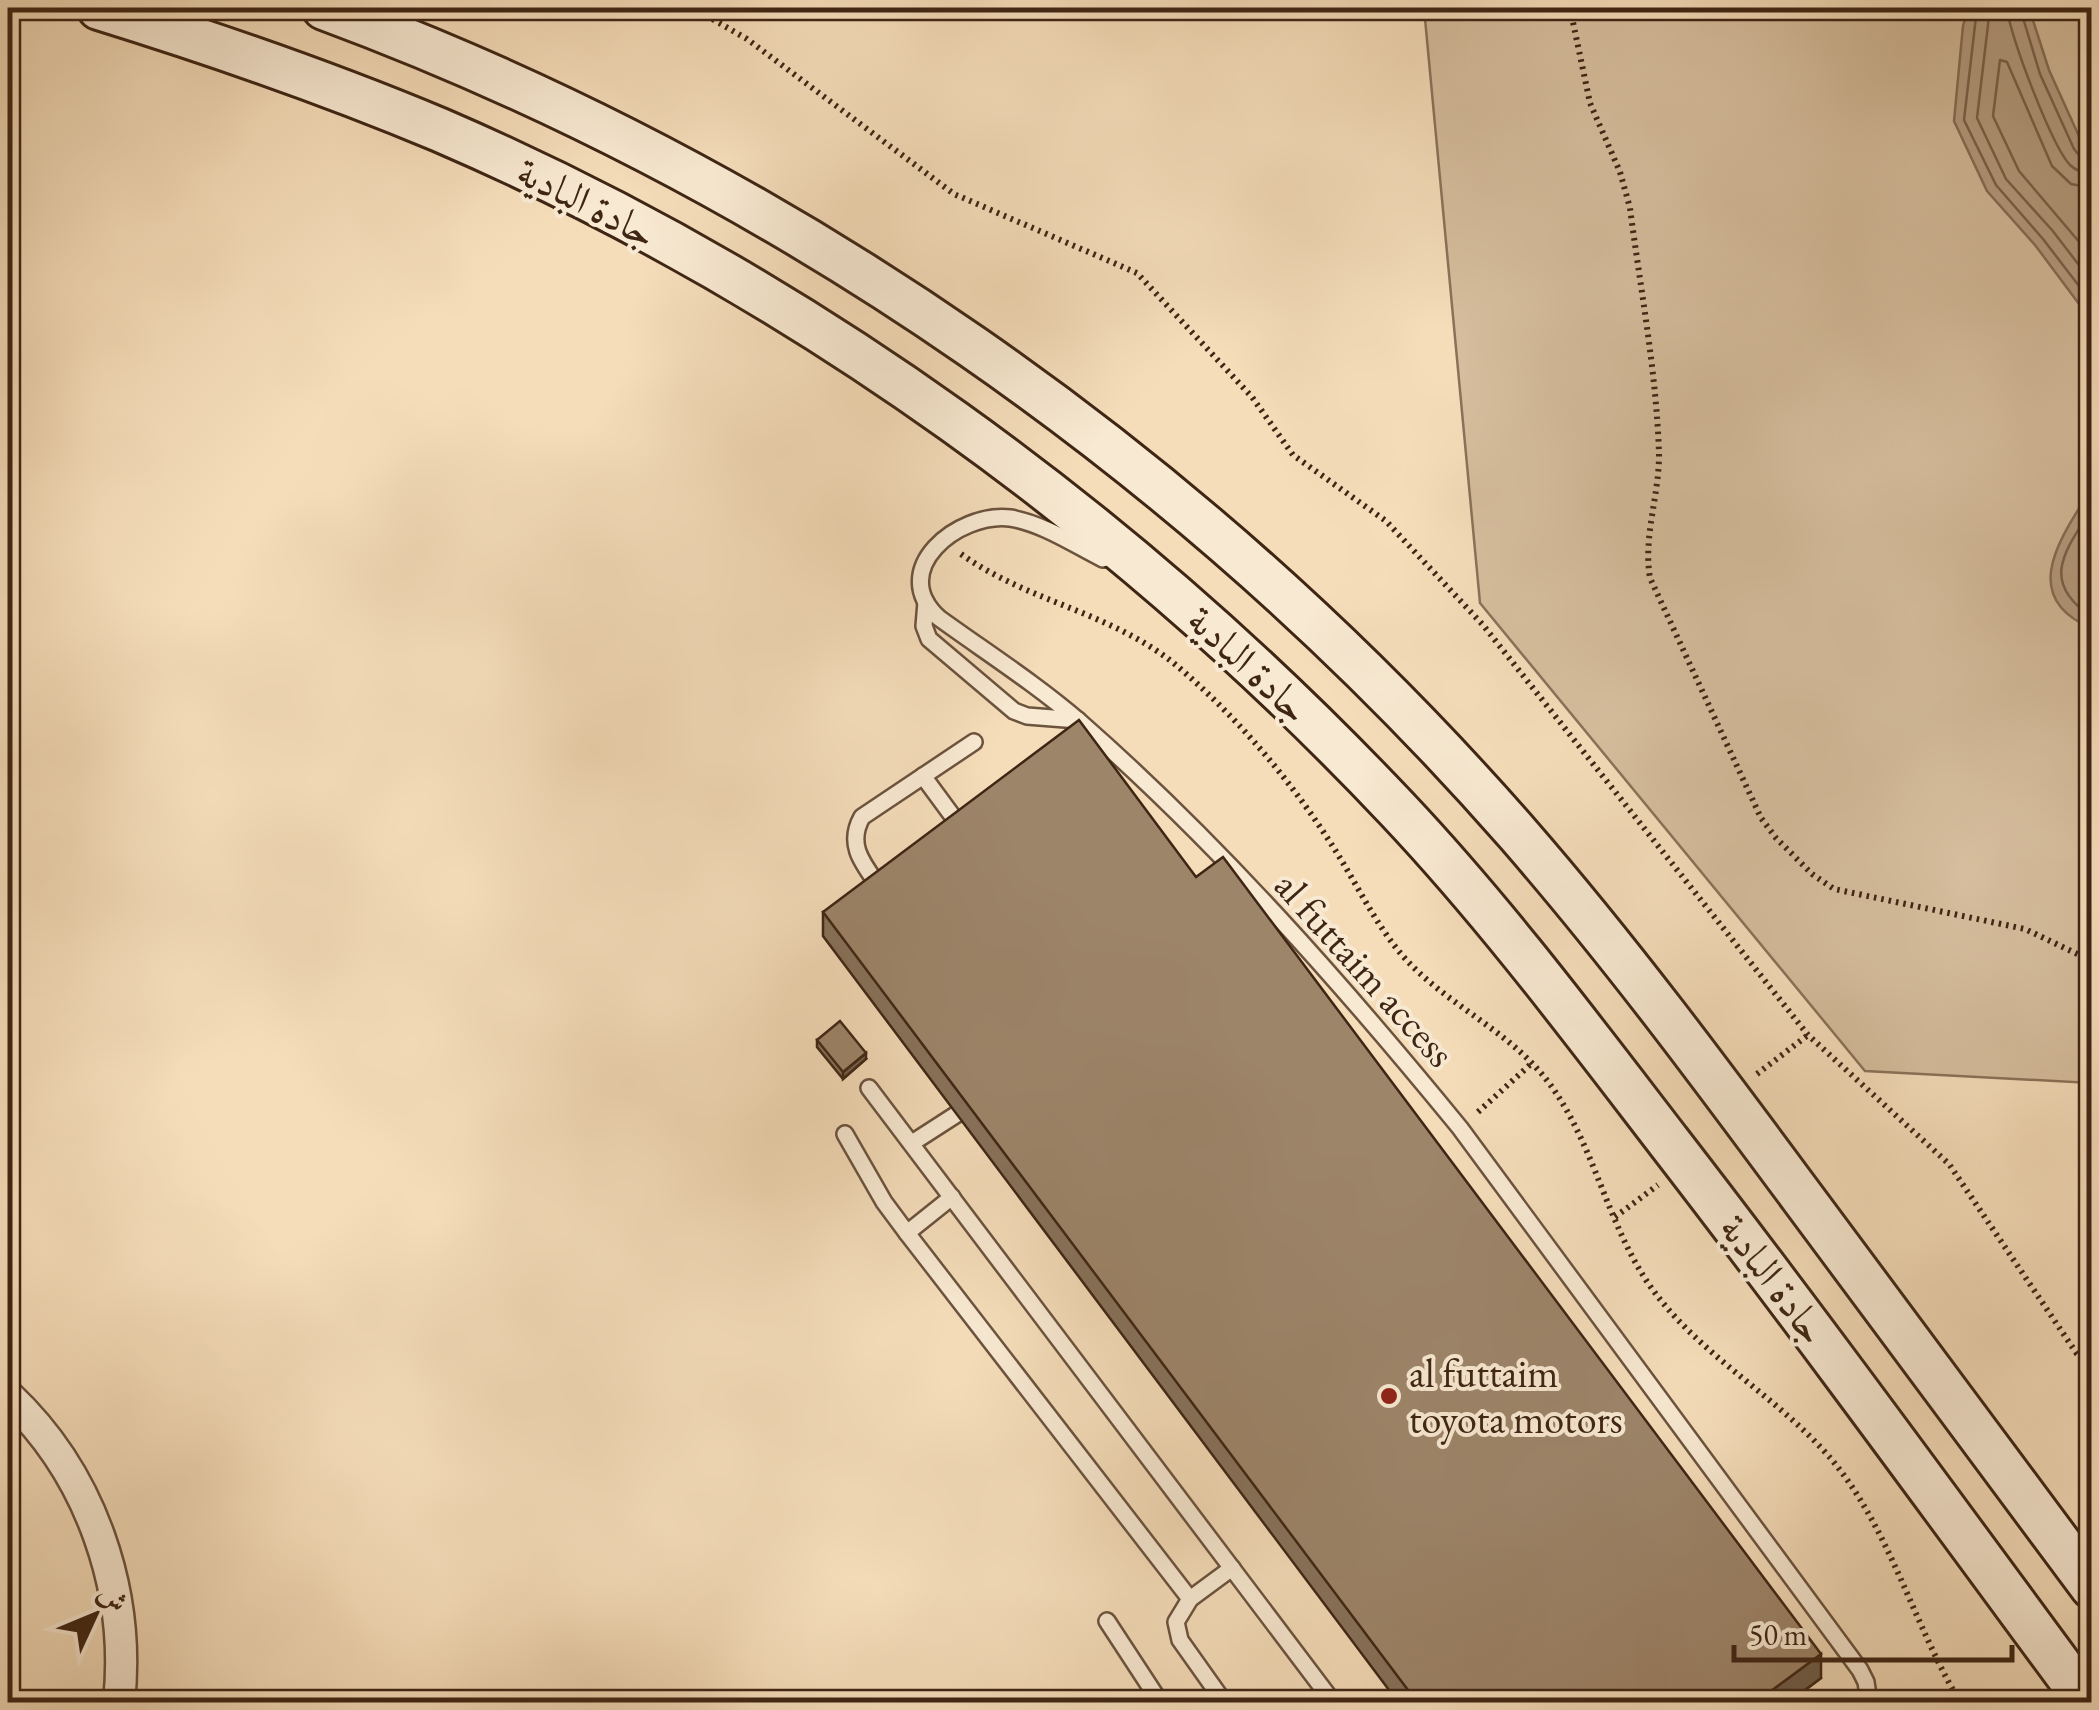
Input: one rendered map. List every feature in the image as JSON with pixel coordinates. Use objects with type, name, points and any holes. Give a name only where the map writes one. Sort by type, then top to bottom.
[{"type":"street","name":"جادة البادية","points":[[99,8],[246,54],[362,98],[542,178],[638,227],[732,279],[914,394],[1002,456],[1170,590],[1327,737],[1402,814],[1542,977],[1872,1409],[2086,1702]]},
{"type":"street","name":"جادة البادية","points":[[324,8],[504,81],[619,136],[842,260],[1052,402],[1250,563],[1433,740],[1519,834],[1600,932],[1727,1096],[2092,1587]]},
{"type":"street","points":[[8,1396],[62,1464],[110,1562],[122,1632],[118,1702]]},
{"type":"lane","points":[[1078,720],[1027,716],[1008,708],[930,640],[924,626],[926,602],[921,575],[925,561],[941,540],[965,524],[1014,519],[1170,590]]},
{"type":"lane","name":"al futtaim access","points":[[926,602],[939,618],[1078,720],[1252,890],[1377,1028],[1460,1128],[1860,1670],[1868,1702]]},
{"type":"lane","points":[[882,892],[856,851],[856,828],[862,817],[974,742]]},
{"type":"lane","points":[[923,776],[964,831]]},
{"type":"lane","points":[[870,1088],[1333,1702]]},
{"type":"lane","points":[[912,1144],[956,1114]]},
{"type":"lane","points":[[846,1134],[884,1202],[1190,1599]]},
{"type":"lane","points":[[907,1233],[952,1198]]},
{"type":"lane","points":[[1224,1702],[1177,1631],[1179,1613],[1190,1599],[1232,1568]]},
{"type":"lane","points":[[1107,1622],[1160,1702]]},
{"type":"path","points":[[693,8],[747,39],[954,194],[1137,273],[1252,396],[1294,455],[1386,521],[1483,625],[1808,1035],[1949,1164],[2077,1354],[2092,1369]]},
{"type":"path","points":[[1570,8],[1590,104],[1620,172],[1630,208],[1658,430],[1658,480],[1648,541],[1650,578],[1761,818],[1793,857],[1834,890],[2025,928],[2092,961]]},
{"type":"path","points":[[941,540],[1002,580],[1130,632],[1180,669],[1282,776],[1332,844],[1383,930],[1414,968],[1430,984],[1504,1036],[1532,1063],[1564,1106],[1640,1268],[1674,1316],[1810,1436],[1852,1487],[1869,1515],[1937,1664],[1960,1702]]},
{"type":"path","points":[[1727,1096],[1808,1035]]},
{"type":"path","points":[[1460,1128],[1532,1063]]},
{"type":"path","points":[[1615,1217],[1686,1164]]},
{"type":"shaded area","points":[[1424,8],[2091,8],[2091,1083],[1865,1071],[1480,603]]},
{"type":"water","points":[[1968,8],[2029,8],[2049,70],[2091,156],[2091,320],[2035,245],[1987,191],[1954,121]]},
{"type":"water","points":[[2091,489],[2091,628],[2068,615],[2055,599],[2051,582],[2059,545]]},
{"type":"building","name":"al futtaim toyota motors","points":[[1079,720],[1196,877],[1223,857],[1821,1654],[1756,1702],[1417,1702],[823,912]]},
{"type":"building","points":[[840,1021],[866,1053],[843,1072],[817,1040]]},
{"type":"place","name":"al futtaim toyota motors","points":[[1389,1396]]}]
